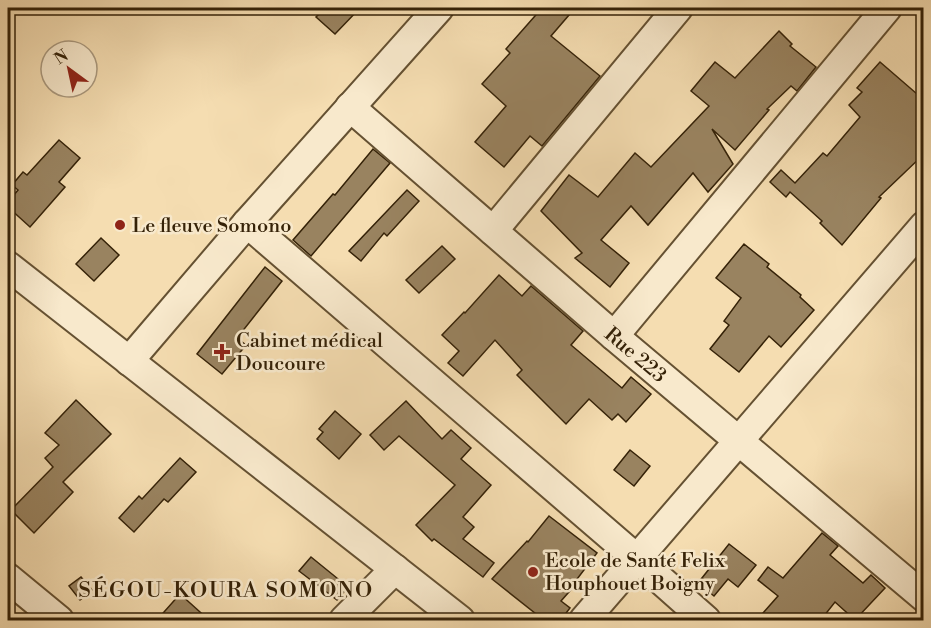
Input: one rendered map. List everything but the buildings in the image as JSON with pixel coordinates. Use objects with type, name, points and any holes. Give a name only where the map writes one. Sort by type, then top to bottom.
[{"type":"street","points":[[129,361],[247,223],[439,8]]},
{"type":"street","points":[[493,231],[678,8]]},
{"type":"street","points":[[614,336],[887,8]]},
{"type":"street","name":"Rue 223","points":[[350,107],[614,336],[924,597]]},
{"type":"street","points":[[247,223],[706,621]]},
{"type":"street","points":[[584,621],[924,226]]},
{"type":"street","points":[[8,266],[460,621]]},
{"type":"street","points":[[344,621],[394,569]]},
{"type":"street","points":[[8,578],[59,621]]},
{"type":"place","name":"Le fleuve Somono","points":[[120,225]]},
{"type":"place","name":"Cabinet médical Doucoure","points":[[222,352]]},
{"type":"place","name":"Ecole de Santé Felix Houphouet Boigny","points":[[533,572]]},
{"type":"district","name":"SÉGOU-KOURA SOMONO","points":[[226,589]]}]
